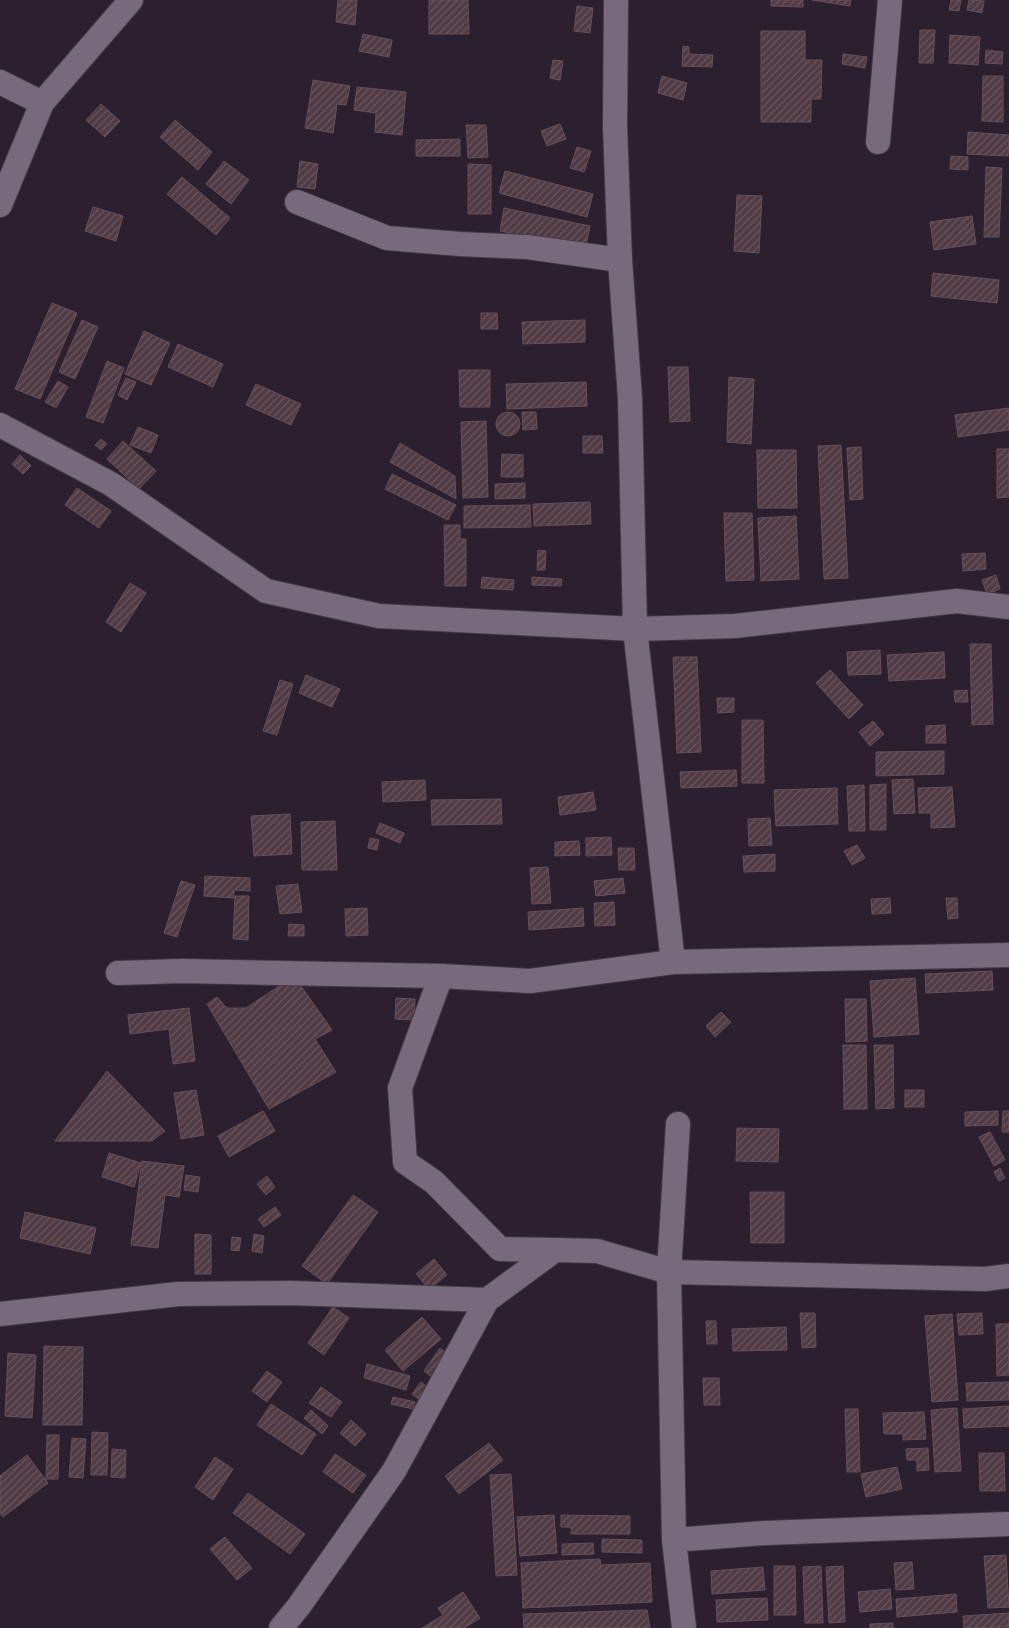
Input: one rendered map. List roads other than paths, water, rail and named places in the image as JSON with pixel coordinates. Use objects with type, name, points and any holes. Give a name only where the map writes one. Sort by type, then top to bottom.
[{"type":"street","points":[[0,205],[42,103],[131,0]]},
{"type":"street","points":[[616,0],[615,126],[620,260],[630,398],[635,629],[673,962]]},
{"type":"street","points":[[878,142],[890,0]]},
{"type":"street","points":[[0,82],[42,103]]},
{"type":"street","points":[[297,202],[387,238],[527,247],[620,260]]},
{"type":"street","points":[[0,425],[112,484],[266,591],[379,616],[635,629],[735,626],[957,601],[1009,607]]},
{"type":"street","points":[[118,973],[182,971],[441,976],[530,981],[673,962],[1009,955]]},
{"type":"street","points":[[441,976],[400,1088],[405,1162],[434,1182],[500,1249],[597,1251],[669,1272],[985,1279],[1009,1276]]},
{"type":"street","points":[[678,1124],[669,1272],[674,1540],[684,1628]]},
{"type":"street","points":[[281,1628],[299,1606],[394,1471],[487,1300],[555,1250]]},
{"type":"street","points":[[0,1314],[178,1294],[292,1293],[487,1300]]},
{"type":"street","points":[[674,1540],[764,1533],[1009,1524]]}]
